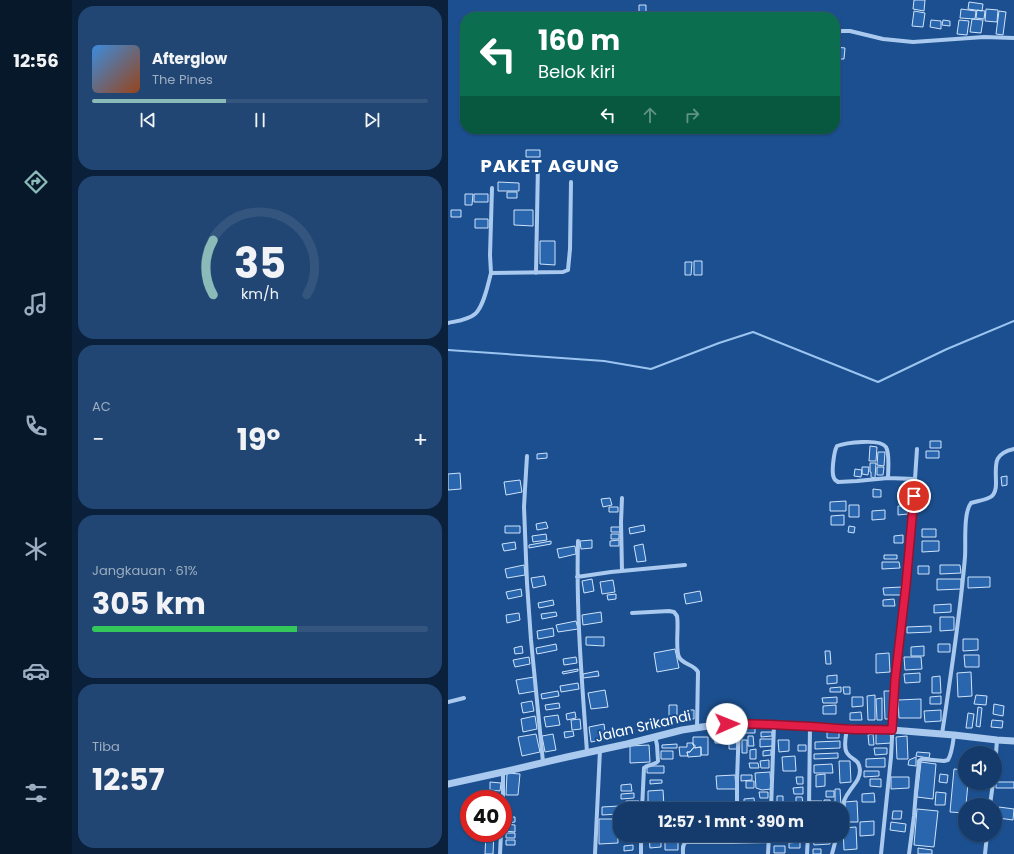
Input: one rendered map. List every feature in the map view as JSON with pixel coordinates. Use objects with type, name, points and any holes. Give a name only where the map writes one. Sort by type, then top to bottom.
[{"type":"street","points":[[840,31],[850,31],[882,39],[913,42],[984,37],[1014,38]]},
{"type":"street","points":[[536,273],[538,163]]},
{"type":"street","points":[[491,273],[567,271],[569,268],[570,249],[571,182]]},
{"type":"street","points":[[448,323],[470,317],[477,312],[487,290],[491,273],[490,255],[492,188]]},
{"type":"street","points":[[888,478],[888,452],[884,445],[879,442],[842,444],[837,446],[834,450],[833,474],[836,481],[857,481],[888,478],[915,479]]},
{"type":"street","points":[[880,854],[891,757],[895,680],[906,585],[917,449]]},
{"type":"street","points":[[942,734],[961,605],[967,509],[971,503],[993,495],[996,488],[996,466],[998,458],[1000,454],[1014,449]]},
{"type":"street","points":[[527,456],[524,507],[527,583],[543,762]]},
{"type":"street","points":[[622,498],[622,571]]},
{"type":"street","points":[[578,542],[577,577],[581,678],[587,752]]},
{"type":"street","points":[[577,577],[685,565]]},
{"type":"street","points":[[632,613],[669,611],[674,612],[677,616],[678,655],[698,672],[697,727]]},
{"type":"street","points":[[448,702],[464,698]]},
{"type":"street","points":[[738,802],[739,724]]},
{"type":"street","name":"Jalan Srikandi","points":[[448,784],[682,730],[715,725],[739,724],[810,726],[892,730],[1014,741]]},
{"type":"street","points":[[771,802],[774,725]]},
{"type":"street","points":[[809,802],[810,726]]},
{"type":"street","points":[[843,802],[846,796],[858,781],[860,770],[857,761],[846,753],[845,744],[847,729]]},
{"type":"street","points":[[909,854],[920,761],[922,759],[948,760],[950,757],[954,735]]},
{"type":"street","points":[[642,802],[644,768],[658,762],[655,736]]},
{"type":"street","points":[[997,740],[997,746]]},
{"type":"street","points":[[595,854],[600,750]]},
{"type":"street","points":[[503,772],[503,790]]},
{"type":"street","points":[[500,854],[501,842]]},
{"type":"street","points":[[641,842],[641,854]]},
{"type":"street","points":[[683,854],[683,845],[686,842]]},
{"type":"street","points":[[768,854],[769,842]]},
{"type":"street","points":[[807,854],[808,842]]},
{"type":"street","points":[[832,854],[835,842]]},
{"type":"street","points":[[985,854],[986,842]]},
{"type":"building","points":[[914,0],[925,0],[924,11],[913,9]]},
{"type":"building","points":[[969,2],[983,4],[982,11],[968,9]]},
{"type":"building","points":[[639,5],[646,5],[646,12],[639,12]]},
{"type":"building","points":[[961,9],[976,11],[975,19],[960,18]]},
{"type":"building","points":[[986,9],[998,10],[997,22],[985,21]]},
{"type":"building","points":[[977,10],[985,11],[984,19],[976,18]]},
{"type":"building","points":[[914,11],[925,13],[923,27],[912,26]]},
{"type":"building","points":[[999,11],[1006,12],[1003,35],[996,34]]},
{"type":"building","points":[[972,19],[983,20],[981,33],[970,32]]},
{"type":"building","points":[[931,20],[941,21],[941,29],[930,27]]},
{"type":"building","points":[[943,20],[950,21],[950,26],[942,25]]},
{"type":"building","points":[[959,20],[969,21],[967,35],[957,34]]},
{"type":"building","points":[[840,47],[845,48],[844,59],[840,59]]},
{"type":"building","points":[[526,150],[540,150],[540,157],[526,157]]},
{"type":"building","points":[[498,182],[519,183],[519,191],[498,191]]},
{"type":"building","points":[[507,192],[517,192],[517,198],[507,198]]},
{"type":"building","points":[[465,194],[473,194],[472,205],[465,205]]},
{"type":"building","points":[[474,194],[488,194],[488,202],[474,202]]},
{"type":"building","points":[[451,210],[461,210],[461,217],[451,217]]},
{"type":"building","points":[[514,210],[533,210],[533,226],[514,225]]},
{"type":"building","points":[[475,219],[488,219],[488,228],[475,228]]},
{"type":"building","points":[[540,241],[555,241],[555,265],[540,264]]},
{"type":"building","points":[[694,261],[702,261],[702,275],[694,275]]},
{"type":"building","points":[[685,262],[692,262],[691,275],[685,275]]},
{"type":"building","points":[[930,441],[941,441],[941,448],[930,448]]},
{"type":"building","points":[[870,446],[877,447],[876,461],[869,461]]},
{"type":"building","points":[[926,451],[939,451],[939,458],[926,458]]},
{"type":"building","points":[[878,452],[885,452],[884,466],[877,465]]},
{"type":"building","points":[[547,453],[547,458],[537,459],[537,454]]},
{"type":"building","points":[[870,463],[876,463],[875,478],[871,477]]},
{"type":"building","points":[[862,467],[869,467],[868,475],[862,474]]},
{"type":"building","points":[[877,467],[884,467],[883,475],[877,475]]},
{"type":"building","points":[[855,469],[862,470],[861,477],[854,476]]},
{"type":"building","points":[[460,473],[461,489],[448,490],[448,474]]},
{"type":"building","points":[[1007,476],[1007,485],[1002,486],[1001,477]]},
{"type":"building","points":[[520,480],[522,492],[506,495],[504,482]]},
{"type":"building","points":[[873,489],[881,490],[881,497],[873,497]]},
{"type":"building","points":[[610,498],[612,505],[603,507],[601,499]]},
{"type":"building","points":[[846,501],[846,511],[830,511],[830,502]]},
{"type":"building","points":[[849,505],[859,505],[859,517],[849,517]]},
{"type":"building","points":[[898,506],[907,506],[908,514],[898,515]]},
{"type":"building","points":[[609,507],[618,507],[618,512],[609,512]]},
{"type":"building","points":[[885,510],[885,519],[872,520],[872,511]]},
{"type":"building","points":[[844,515],[844,525],[831,525],[831,516]]},
{"type":"building","points":[[546,522],[548,528],[537,530],[536,524]]},
{"type":"building","points":[[644,525],[645,531],[630,534],[629,528]]},
{"type":"building","points":[[505,526],[520,526],[520,533],[505,533]]},
{"type":"building","points":[[849,526],[855,527],[854,533],[848,532]]},
{"type":"building","points":[[611,527],[620,527],[620,532],[611,532]]},
{"type":"building","points":[[922,529],[936,529],[936,537],[922,537]]},
{"type":"building","points":[[546,534],[547,540],[533,542],[532,536]]},
{"type":"building","points":[[611,534],[619,534],[619,539],[611,539]]},
{"type":"building","points":[[903,535],[903,543],[894,543],[894,536]]},
{"type":"building","points":[[592,540],[592,548],[581,549],[580,541]]},
{"type":"building","points":[[619,540],[619,546],[610,546],[610,541]]},
{"type":"building","points":[[551,541],[551,544],[529,548],[529,545]]},
{"type":"building","points":[[922,541],[939,541],[939,551],[922,552]]},
{"type":"building","points":[[515,542],[516,549],[504,551],[502,544]]},
{"type":"building","points":[[643,544],[646,561],[637,562],[634,546]]},
{"type":"building","points":[[575,546],[576,554],[559,558],[557,549]]},
{"type":"building","points":[[884,555],[897,555],[897,559],[884,559]]},
{"type":"building","points":[[882,562],[899,562],[900,568],[882,569]]},
{"type":"building","points":[[524,565],[525,575],[507,578],[505,569]]},
{"type":"building","points":[[940,565],[960,565],[961,573],[940,574]]},
{"type":"building","points":[[918,566],[929,566],[929,574],[918,574]]},
{"type":"building","points":[[544,576],[546,585],[533,588],[531,578]]},
{"type":"building","points":[[968,577],[990,577],[990,587],[968,588]]},
{"type":"building","points":[[592,579],[594,591],[584,593],[582,581]]},
{"type":"building","points":[[937,579],[961,579],[961,589],[937,590]]},
{"type":"building","points":[[613,580],[615,592],[602,594],[600,582]]},
{"type":"building","points":[[902,587],[902,595],[884,595],[883,588]]},
{"type":"building","points":[[521,589],[522,596],[508,599],[506,592]]},
{"type":"building","points":[[700,591],[702,601],[686,604],[684,594]]},
{"type":"building","points":[[616,594],[616,599],[608,600],[607,595]]},
{"type":"building","points":[[894,599],[895,606],[883,606],[883,600]]},
{"type":"building","points":[[553,600],[554,605],[539,608],[538,603]]},
{"type":"building","points":[[951,604],[951,612],[934,613],[934,605]]},
{"type":"building","points":[[556,612],[557,616],[542,619],[541,614]]},
{"type":"building","points":[[601,612],[602,622],[583,625],[582,615]]},
{"type":"building","points":[[519,613],[520,620],[507,623],[506,615]]},
{"type":"building","points":[[940,617],[954,617],[954,630],[940,631]]},
{"type":"building","points":[[576,621],[578,629],[558,632],[556,625]]},
{"type":"building","points":[[931,626],[931,632],[907,633],[907,627]]},
{"type":"building","points":[[553,628],[554,636],[538,639],[537,631]]},
{"type":"building","points":[[586,637],[604,637],[604,646],[586,645]]},
{"type":"building","points":[[963,639],[978,639],[978,650],[963,651]]},
{"type":"building","points":[[556,644],[557,650],[537,654],[536,648]]},
{"type":"building","points":[[938,644],[950,644],[950,652],[938,652]]},
{"type":"building","points":[[522,646],[523,653],[515,654],[514,648]]},
{"type":"building","points":[[924,646],[924,656],[911,656],[911,647]]},
{"type":"building","points":[[675,649],[679,668],[657,672],[654,653]]},
{"type":"building","points":[[825,651],[830,651],[831,664],[826,664]]},
{"type":"building","points":[[889,653],[890,672],[876,673],[876,654]]},
{"type":"building","points":[[964,655],[979,655],[979,667],[965,667]]},
{"type":"building","points":[[529,657],[530,664],[515,667],[513,660]]},
{"type":"building","points":[[576,657],[577,663],[564,665],[563,659]]},
{"type":"building","points":[[904,657],[921,657],[922,669],[905,670]]},
{"type":"building","points":[[578,669],[578,671],[563,674],[562,672]]},
{"type":"building","points":[[598,671],[599,676],[583,678],[583,674]]},
{"type":"building","points":[[971,672],[972,696],[958,697],[957,673]]},
{"type":"building","points":[[920,673],[920,682],[905,683],[904,674]]},
{"type":"building","points":[[837,675],[837,683],[827,684],[827,676]]},
{"type":"building","points":[[940,676],[941,693],[932,693],[932,677]]},
{"type":"building","points":[[534,677],[536,691],[519,694],[516,680]]},
{"type":"building","points":[[578,683],[579,689],[561,692],[560,686]]},
{"type":"building","points":[[841,687],[841,692],[830,692],[830,688]]},
{"type":"building","points":[[843,687],[850,687],[850,694],[844,694]]},
{"type":"building","points":[[605,690],[608,707],[591,709],[588,693]]},
{"type":"building","points":[[558,691],[559,696],[542,699],[541,694]]},
{"type":"building","points":[[884,691],[892,691],[892,719],[885,719]]},
{"type":"building","points":[[875,695],[875,720],[868,720],[867,696]]},
{"type":"building","points":[[976,695],[987,696],[986,705],[974,704]]},
{"type":"building","points":[[941,696],[941,704],[930,704],[930,697]]},
{"type":"building","points":[[837,697],[837,703],[823,703],[822,698]]},
{"type":"building","points":[[852,697],[863,697],[863,706],[852,707]]},
{"type":"building","points":[[882,698],[882,720],[877,720],[876,699]]},
{"type":"building","points":[[921,699],[921,718],[899,718],[898,700]]},
{"type":"building","points":[[532,701],[534,711],[523,713],[521,703]]},
{"type":"building","points":[[559,703],[560,708],[546,710],[545,705]]},
{"type":"building","points":[[994,704],[1004,706],[1003,716],[993,714]]},
{"type":"building","points":[[669,705],[677,705],[677,719],[669,719]]},
{"type":"building","points":[[836,705],[836,714],[823,714],[823,706]]},
{"type":"building","points":[[978,707],[982,708],[980,727],[976,726]]},
{"type":"building","points":[[685,710],[694,710],[694,719],[686,719]]},
{"type":"building","points":[[941,710],[941,721],[925,722],[924,711]]},
{"type":"building","points":[[575,712],[576,718],[567,720],[566,714]]},
{"type":"building","points":[[861,712],[862,720],[850,720],[850,713]]},
{"type":"building","points":[[968,713],[974,714],[972,728],[966,728]]},
{"type":"building","points":[[558,715],[560,725],[546,727],[544,717]]},
{"type":"building","points":[[535,716],[537,729],[523,732],[521,719]]},
{"type":"building","points":[[580,719],[581,729],[572,730],[571,720]]},
{"type":"building","points":[[992,720],[1003,721],[1002,728],[991,727]]},
{"type":"building","points":[[604,724],[606,739],[591,742],[589,727]]},
{"type":"building","points":[[743,726],[755,726],[755,733],[743,733]]},
{"type":"building","points":[[725,728],[725,743],[715,743],[715,729]]},
{"type":"building","points":[[827,730],[839,730],[839,738],[827,738]]},
{"type":"building","points":[[573,731],[574,736],[565,738],[564,732]]},
{"type":"building","points":[[761,732],[772,732],[772,736],[761,737]]},
{"type":"building","points":[[876,732],[890,732],[891,743],[876,744]]},
{"type":"building","points":[[536,734],[540,752],[522,756],[518,737]]},
{"type":"building","points":[[553,734],[556,750],[545,752],[542,736]]},
{"type":"building","points":[[873,734],[874,745],[869,745],[868,735]]},
{"type":"building","points":[[729,735],[736,735],[737,749],[729,749]]},
{"type":"building","points":[[748,736],[753,736],[754,746],[748,746]]},
{"type":"building","points":[[907,736],[908,759],[897,759],[896,737]]},
{"type":"building","points":[[693,737],[708,737],[708,755],[701,755],[701,747],[695,748],[695,745],[693,745]]},
{"type":"building","points":[[760,739],[773,739],[773,746],[760,747]]},
{"type":"building","points":[[742,740],[747,740],[747,753],[742,753]]},
{"type":"building","points":[[778,740],[789,740],[789,751],[779,752]]},
{"type":"building","points":[[840,741],[840,748],[815,749],[815,742]]},
{"type":"building","points":[[687,743],[693,743],[694,747],[690,752],[687,752],[688,756],[680,756],[679,747],[687,747]]},
{"type":"building","points":[[677,744],[677,748],[662,748],[662,745]]},
{"type":"building","points":[[649,745],[650,762],[630,763],[630,746]]},
{"type":"building","points":[[798,745],[806,745],[806,751],[798,751]]},
{"type":"building","points":[[701,747],[701,756],[688,757],[687,752],[690,752],[693,748]]},
{"type":"building","points":[[874,748],[887,748],[887,754],[875,755]]},
{"type":"building","points":[[756,749],[756,759],[750,759],[750,750]]},
{"type":"building","points":[[771,750],[771,755],[763,756],[763,751]]},
{"type":"building","points":[[661,751],[673,751],[673,759],[661,759]]},
{"type":"building","points":[[917,752],[930,753],[929,758],[916,756]]},
{"type":"building","points":[[838,753],[838,758],[814,759],[814,754]]},
{"type":"building","points":[[795,756],[796,771],[783,771],[782,757]]},
{"type":"building","points":[[916,757],[916,766],[908,765],[909,760]]},
{"type":"building","points":[[885,758],[885,767],[866,767],[866,759]]},
{"type":"building","points":[[769,760],[769,768],[761,768],[760,761]]},
{"type":"building","points":[[839,761],[850,761],[851,782],[840,783]]},
{"type":"building","points":[[921,762],[936,764],[933,799],[917,797]]},
{"type":"building","points":[[749,763],[758,763],[759,768],[750,768]]},
{"type":"building","points":[[832,764],[833,773],[814,773],[814,765]]},
{"type":"building","points":[[647,766],[664,766],[664,773],[647,773]]},
{"type":"building","points":[[954,769],[958,769],[958,790],[967,790],[967,798],[958,798],[958,813],[950,812]]},
{"type":"building","points":[[864,771],[879,771],[879,776],[864,777]]},
{"type":"building","points":[[770,772],[771,789],[762,790],[756,788],[755,773]]},
{"type":"building","points":[[507,773],[520,774],[518,795],[512,795],[512,790],[506,790]]},
{"type":"building","points":[[825,774],[825,786],[816,787],[816,775]]},
{"type":"building","points":[[940,774],[948,775],[947,783],[939,782]]},
{"type":"building","points":[[735,775],[736,789],[717,789],[716,776]]},
{"type":"building","points":[[741,775],[752,775],[752,780],[741,781]]},
{"type":"building","points":[[796,777],[803,777],[803,784],[797,784]]},
{"type":"building","points":[[891,777],[909,777],[909,788],[891,789]]},
{"type":"building","points":[[870,779],[881,779],[881,787],[870,786]]},
{"type":"building","points":[[650,780],[662,780],[662,783],[650,784]]},
{"type":"building","points":[[746,781],[754,781],[754,788],[746,788]]},
{"type":"building","points":[[490,782],[501,783],[500,790],[490,790]]},
{"type":"building","points":[[1002,782],[1014,782],[1014,788],[1002,788]]},
{"type":"building","points":[[631,784],[632,791],[621,791],[621,785]]},
{"type":"building","points":[[803,787],[803,794],[794,794],[793,788]]},
{"type":"building","points":[[835,789],[840,789],[841,802],[835,802]]},
{"type":"building","points":[[663,790],[664,802],[648,802],[648,791]]},
{"type":"building","points":[[826,791],[834,791],[834,797],[826,797]]},
{"type":"building","points":[[759,792],[768,792],[768,798],[760,798]]},
{"type":"building","points":[[936,792],[946,793],[945,805],[935,805]]},
{"type":"building","points":[[634,793],[634,798],[621,799],[621,794]]},
{"type":"building","points":[[874,793],[875,802],[862,802],[862,794]]},
{"type":"building","points":[[777,796],[783,796],[783,802],[777,802]]},
{"type":"building","points":[[796,797],[802,797],[803,802],[796,802]]},
{"type":"building","points":[[754,798],[754,802],[744,802],[744,799]]},
{"type":"building","points":[[824,800],[830,800],[830,802],[824,802]]},
{"type":"building","points":[[626,801],[639,801],[639,802]]},
{"type":"building","points":[[811,801],[822,801],[822,802]]},
{"type":"building","points":[[857,801],[858,822],[849,822],[849,802],[845,802]]},
{"type":"building","points":[[613,806],[613,814],[602,815],[602,807]]},
{"type":"building","points":[[1002,807],[1014,809],[1013,820],[1002,819]]},
{"type":"building","points":[[917,809],[938,811],[934,847],[914,845]]},
{"type":"building","points":[[893,811],[902,811],[901,819],[892,819]]},
{"type":"building","points":[[512,817],[515,817],[515,822],[512,822]]},
{"type":"building","points":[[599,819],[613,819],[613,842],[618,843],[599,844]]},
{"type":"building","points":[[874,821],[874,835],[860,836],[860,822]]},
{"type":"building","points":[[891,822],[906,824],[905,832],[890,830]]},
{"type":"building","points":[[512,825],[515,825],[515,832],[512,832]]},
{"type":"building","points":[[856,827],[857,849],[844,850],[844,842],[849,842],[849,828]]},
{"type":"building","points":[[512,833],[515,833],[515,838],[512,838]]},
{"type":"building","points":[[512,840],[515,840],[515,845],[506,845],[506,842],[512,842]]},
{"type":"building","points":[[486,842],[494,842],[493,854],[485,854]]},
{"type":"building","points":[[649,842],[661,842],[661,847],[650,848]]},
{"type":"building","points":[[665,842],[678,842],[678,850],[665,850]]},
{"type":"building","points":[[800,842],[800,848],[789,848],[789,843]]},
{"type":"building","points":[[814,842],[830,842],[830,844],[814,845]]},
{"type":"building","points":[[633,845],[633,850],[624,851],[624,846]]},
{"type":"building","points":[[774,846],[785,846],[785,853],[774,853]]},
{"type":"building","points":[[918,848],[932,850],[932,854],[918,854]]},
{"type":"building","points":[[813,849],[821,849],[821,854],[813,854]]},
{"type":"waterway","points":[[448,350],[604,361],[651,369],[719,343],[753,332],[878,382],[947,349],[1014,321]]},
{"type":"district","name":"PAKET AGUNG","points":[[550,166]]},
{"type":"route","points":[[727,724],[794,725],[847,729],[892,730],[895,680],[914,496]]}]
